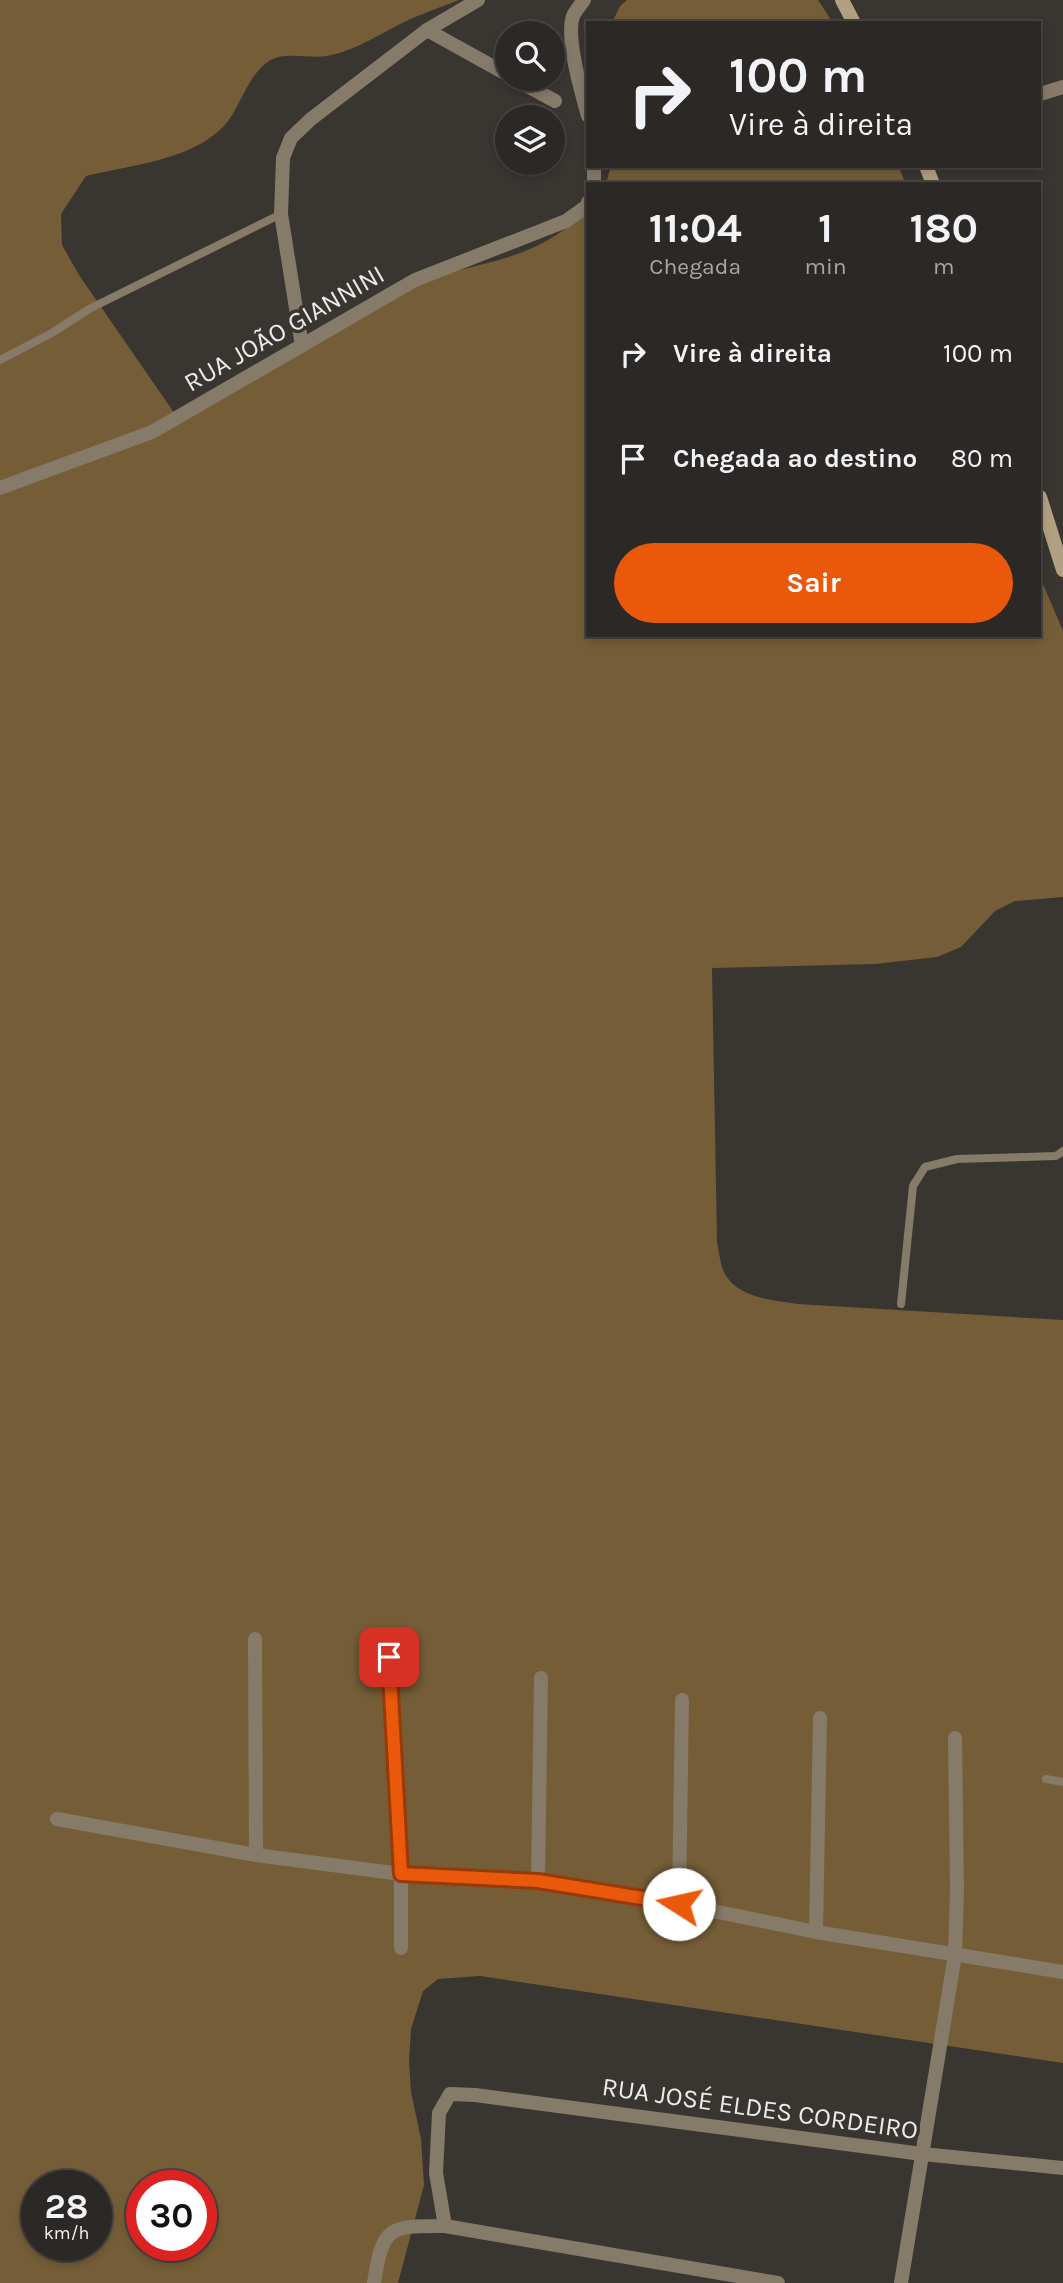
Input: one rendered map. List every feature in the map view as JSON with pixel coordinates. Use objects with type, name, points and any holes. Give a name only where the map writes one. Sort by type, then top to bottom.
[{"type":"main road","points":[[842,0],[853,21]]},
{"type":"main road","points":[[1041,500],[1063,570]]},
{"type":"street","points":[[302,346],[281,214],[283,158],[291,138],[311,119],[427,30],[478,0]]},
{"type":"street","points":[[584,0],[573,15],[571,32],[586,108]]},
{"type":"street","points":[[427,30],[495,68]]},
{"type":"street","points":[[1041,94],[1063,87]]},
{"type":"street","points":[[537,91],[555,101]]},
{"type":"street","name":"RUA JOÃO GIANNINI","points":[[0,488],[152,432],[415,280],[566,221],[586,207]]},
{"type":"street","points":[[255,1639],[256,1855]]},
{"type":"street","points":[[389,1657],[401,1874],[401,1948]]},
{"type":"street","points":[[538,1881],[541,1678]]},
{"type":"street","points":[[679,1904],[682,1700]]},
{"type":"street","points":[[816,1932],[820,1718]]},
{"type":"street","points":[[901,2283],[955,1955],[955,1738]]},
{"type":"street","points":[[57,1819],[256,1855],[401,1874],[538,1881],[679,1904],[816,1932],[1063,1972]]},
{"type":"street","name":"RUA JOSÉ ELDES CORDEIRO","points":[[445,2226],[436,2173],[439,2113],[450,2094],[475,2095],[922,2154],[1063,2168]]},
{"type":"street","points":[[374,2283],[377,2261],[386,2236],[403,2226],[445,2226],[778,2283]]},
{"type":"lane","points":[[0,360],[50,334],[91,308],[281,214]]},
{"type":"lane","points":[[901,1304],[913,1186],[925,1167],[957,1159],[1056,1156],[1063,1151]]},
{"type":"lane","points":[[1046,1779],[1063,1782]]},
{"type":"shaded area","points":[[0,0],[459,0],[415,17],[339,53],[320,57],[275,58],[261,67],[249,83],[230,119],[210,138],[159,160],[86,176],[61,214],[62,245],[79,275],[179,420],[267,372],[409,284],[493,262],[526,250],[558,234],[586,211],[586,637],[1041,637],[1041,579],[1063,631],[1063,897],[1015,901],[995,911],[961,947],[937,957],[875,964],[712,968],[717,1242],[723,1270],[736,1287],[755,1296],[798,1304],[1063,1320],[1063,2063],[480,1976],[438,1979],[423,1991],[411,2029],[411,2092],[421,2139],[424,2185],[398,2283],[0,2283]]},
{"type":"shaded area","points":[[627,0],[818,0],[832,21],[613,21],[620,6]]},
{"type":"shaded area","points":[[610,168],[899,168],[905,182],[607,182]]},
{"type":"route","points":[[389,1657],[401,1874],[538,1881],[679,1904]]}]
